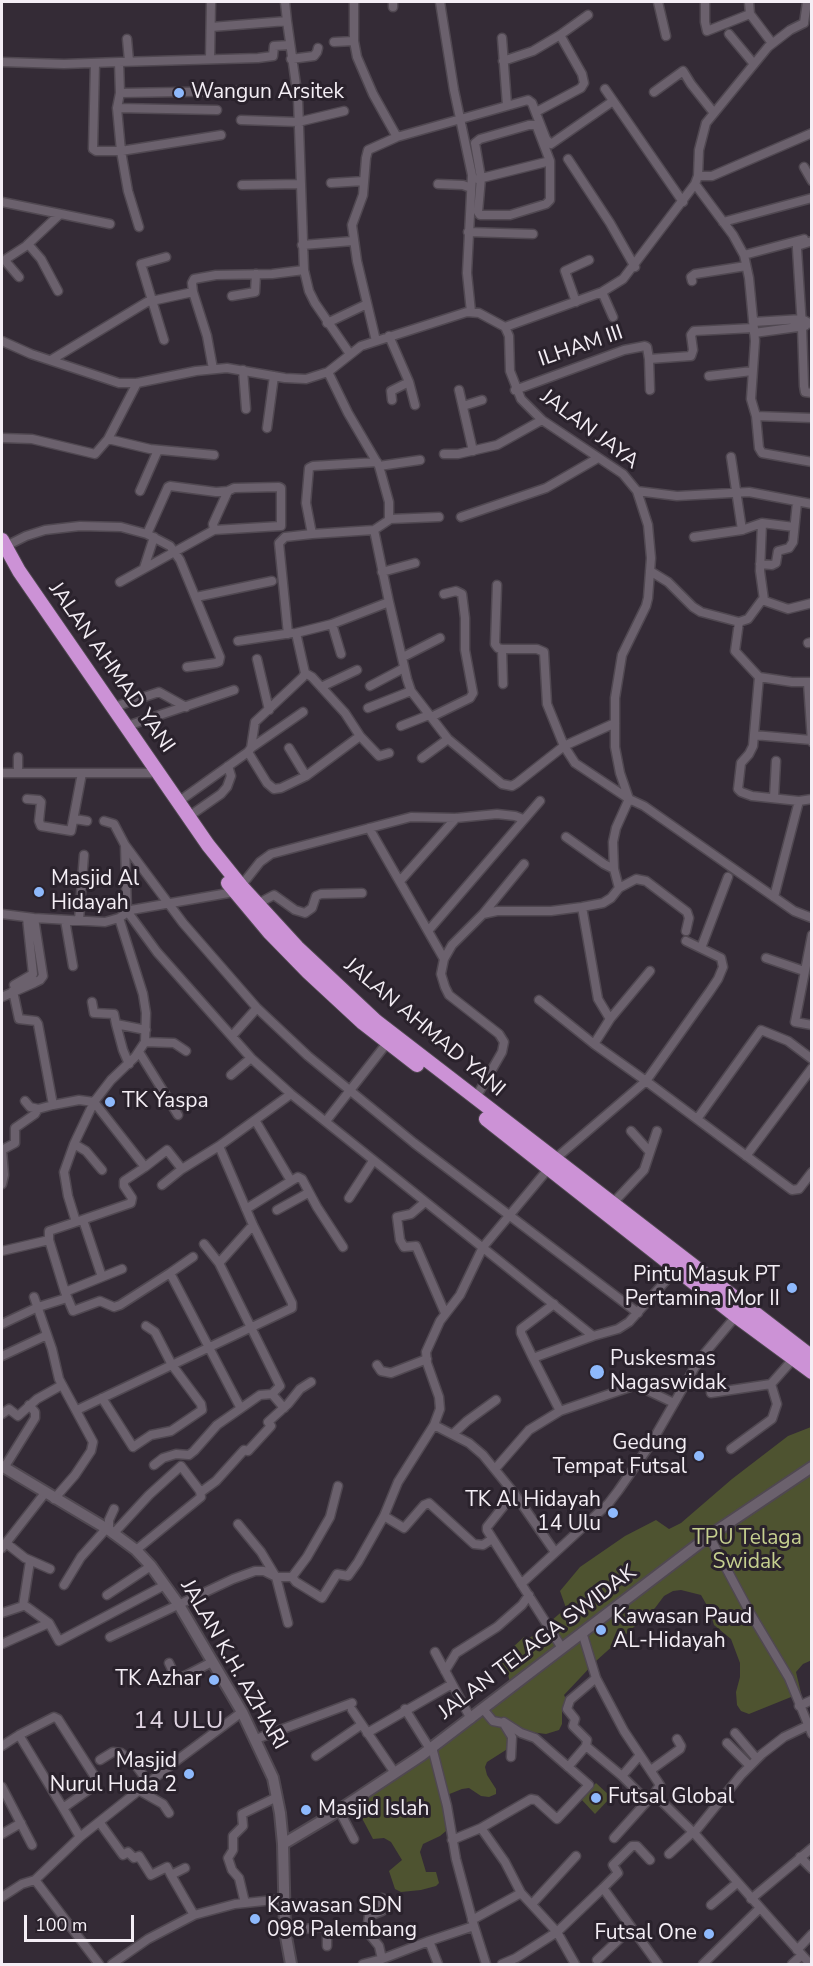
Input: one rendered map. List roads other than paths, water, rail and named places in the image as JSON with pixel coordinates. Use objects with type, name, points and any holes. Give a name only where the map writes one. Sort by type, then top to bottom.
[{"type":"highway","name":"JALAN AHMAD YANI","points":[[2,548],[238,889],[257,904],[297,947],[368,1015],[475,1099],[736,1316],[812,1372]]},
{"type":"highway","name":"JALAN AHMAD YANI","points":[[2,548],[197,843],[308,972],[387,1043],[552,1164],[613,1203],[812,1357]]},
{"type":"street","points":[[210,59],[211,2]]},
{"type":"street","points":[[285,2],[298,99],[304,270],[309,291],[327,322],[350,354]]},
{"type":"street","points":[[354,2],[354,41],[357,57],[373,94],[397,137]]},
{"type":"street","points":[[440,2],[452,78],[475,182],[479,214],[499,216],[521,213],[546,204],[550,200],[550,161],[535,125],[480,139],[475,143],[475,182],[468,232],[467,273],[471,312]]},
{"type":"street","points":[[658,2],[666,36]]},
{"type":"street","points":[[705,2],[707,31],[750,14]]},
{"type":"street","points":[[749,2],[750,14],[772,43]]},
{"type":"street","points":[[2,341],[119,383],[137,383],[227,368],[306,379],[328,372],[361,346],[466,312],[478,313],[505,327],[602,292],[623,279],[635,267],[642,254],[683,202],[697,180],[699,150],[706,123],[772,43],[790,30],[808,24],[807,2]]},
{"type":"street","points":[[503,61],[533,51],[588,15]]},
{"type":"street","points":[[211,27],[287,21]]},
{"type":"street","points":[[729,34],[754,64]]},
{"type":"street","points":[[536,112],[581,88],[584,83],[582,74],[560,35]]},
{"type":"street","points":[[502,38],[507,105]]},
{"type":"street","points":[[127,39],[129,61]]},
{"type":"street","points":[[334,42],[354,41]]},
{"type":"street","points":[[2,62],[95,63],[270,56],[274,54],[273,46],[290,45]]},
{"type":"street","points":[[291,60],[314,56],[318,48]]},
{"type":"street","points":[[119,62],[120,93],[117,108],[121,151],[128,190],[139,227]]},
{"type":"street","points":[[95,63],[93,149],[96,151],[121,151],[221,135]]},
{"type":"street","points":[[654,92],[683,71],[714,113]]},
{"type":"street","points":[[605,89],[683,202]]},
{"type":"street","points":[[120,93],[242,91]]},
{"type":"street","points":[[376,341],[353,241],[353,219],[363,195],[368,150],[397,137],[507,105],[530,101],[546,139],[551,144],[613,101]]},
{"type":"street","points":[[117,108],[217,110]]},
{"type":"street","points":[[241,120],[298,122],[344,111]]},
{"type":"street","points":[[697,180],[712,176],[812,133]]},
{"type":"street","points":[[568,159],[610,223],[635,267]]},
{"type":"street","points":[[438,184],[463,185],[550,161]]},
{"type":"street","points":[[804,167],[812,181]]},
{"type":"street","points":[[697,180],[744,255],[749,278],[754,328],[751,399],[762,453],[812,462]]},
{"type":"street","points":[[331,183],[364,181]]},
{"type":"street","points":[[242,184],[300,184]]},
{"type":"street","points":[[723,222],[812,198]]},
{"type":"street","points":[[2,202],[110,225]]},
{"type":"street","points":[[19,277],[6,260],[28,244],[60,214]]},
{"type":"street","points":[[468,232],[533,234]]},
{"type":"street","points":[[744,255],[812,240]]},
{"type":"street","points":[[812,240],[797,246],[807,323],[804,386],[805,392],[812,393]]},
{"type":"street","points":[[302,245],[353,241]]},
{"type":"street","points":[[28,244],[41,259],[58,291]]},
{"type":"street","points":[[164,340],[141,264],[166,257]]},
{"type":"street","points":[[576,302],[565,271],[589,260]]},
{"type":"street","points":[[692,281],[691,277],[695,274],[746,266]]},
{"type":"street","points":[[213,369],[207,336],[193,292],[194,279],[216,275],[304,270]]},
{"type":"street","points":[[232,296],[255,292],[256,274]]},
{"type":"street","points":[[51,360],[105,329],[125,314],[151,301],[193,292]]},
{"type":"street","points":[[602,292],[613,317]]},
{"type":"street","points":[[327,322],[367,304]]},
{"type":"street","points":[[754,328],[780,320],[807,323]]},
{"type":"street","points":[[780,320],[782,330]]},
{"type":"street","points":[[754,328],[782,330],[807,323]]},
{"type":"street","name":"JALAN JAYA","points":[[505,327],[509,336],[510,371],[515,390],[525,405],[542,420],[623,474],[637,491],[650,535],[650,571],[646,606],[622,655],[615,698],[615,747],[620,773],[629,799]]},
{"type":"street","name":"ILHAM III","points":[[649,359],[690,356],[692,353],[691,335],[694,331],[754,328]]},
{"type":"street","points":[[389,336],[409,382],[415,405]]},
{"type":"street","name":"ILHAM III","points":[[515,390],[638,346],[647,347],[650,390]]},
{"type":"street","points":[[243,370],[246,409]]},
{"type":"street","points":[[709,376],[752,371]]},
{"type":"street","points":[[328,372],[348,413],[378,464],[389,502],[390,519],[386,524],[374,530],[285,537],[279,543],[292,634],[305,673],[345,713],[360,736],[379,756],[389,753]]},
{"type":"street","points":[[267,428],[274,376]]},
{"type":"street","points":[[392,400],[391,392],[409,382]]},
{"type":"street","points":[[2,438],[32,439],[95,454],[108,439],[137,383]]},
{"type":"street","points":[[459,390],[473,451]]},
{"type":"street","points":[[463,406],[482,400]]},
{"type":"street","points":[[756,416],[812,418]]},
{"type":"street","points":[[444,454],[473,451],[497,445],[542,420]]},
{"type":"street","points":[[108,439],[158,450],[214,455]]},
{"type":"street","points":[[140,491],[158,450]]},
{"type":"street","points":[[730,457],[741,530]]},
{"type":"street","points":[[460,517],[546,488],[598,458]]},
{"type":"street","points":[[312,534],[306,503],[309,468],[420,460]]},
{"type":"street","points":[[120,582],[214,530],[282,525],[282,490],[280,487],[234,488],[216,492],[169,486],[151,536],[144,568]]},
{"type":"street","points":[[214,530],[213,524],[228,491]]},
{"type":"street","points":[[637,491],[677,496],[749,492],[812,504]]},
{"type":"street","points":[[760,564],[776,563],[778,551],[789,548],[793,542],[797,502]]},
{"type":"street","points":[[390,519],[438,516]]},
{"type":"street","points":[[694,537],[741,530],[762,524],[794,527]]},
{"type":"street","points":[[762,524],[760,580],[764,600]]},
{"type":"street","points":[[2,548],[26,536],[45,530],[80,526],[121,527],[151,536],[175,550],[220,660],[216,663],[187,667]]},
{"type":"street","points":[[374,530],[411,691],[448,739],[502,784],[512,786],[518,783],[564,746],[615,723]]},
{"type":"street","points":[[382,572],[415,563]]},
{"type":"street","points":[[650,571],[668,582],[701,612],[739,622],[748,619],[760,601],[764,600],[788,609],[812,603]]},
{"type":"street","points":[[196,597],[272,581]]},
{"type":"street","points":[[497,585],[495,644],[502,649],[537,649],[544,652],[547,704],[564,746],[574,763]]},
{"type":"street","points":[[401,726],[470,698],[473,693],[465,650],[462,594],[456,591],[444,594]]},
{"type":"street","points":[[238,641],[292,634],[332,624],[389,602]]},
{"type":"street","points":[[739,622],[735,651],[759,677],[810,682],[811,741],[754,735]]},
{"type":"street","points":[[332,624],[341,654]]},
{"type":"street","points":[[403,657],[440,638]]},
{"type":"street","points":[[502,649],[503,684]]},
{"type":"street","points":[[257,659],[269,710]]},
{"type":"street","points":[[370,686],[404,668]]},
{"type":"street","points":[[321,687],[357,670]]},
{"type":"street","points":[[305,673],[300,681],[254,725],[249,750],[267,783],[274,789],[281,788],[306,776],[360,736]]},
{"type":"street","points":[[759,677],[752,750],[740,765],[738,789],[752,796],[800,801],[812,799]]},
{"type":"street","points":[[127,726],[234,690]]},
{"type":"street","points":[[368,708],[411,691]]},
{"type":"street","points":[[114,707],[159,692],[186,707]]},
{"type":"street","points":[[178,802],[303,712]]},
{"type":"street","points":[[422,758],[448,739]]},
{"type":"street","points":[[289,748],[306,776]]},
{"type":"street","points":[[552,755],[574,763],[629,799],[644,806],[794,911],[812,918]]},
{"type":"street","points":[[18,757],[18,773]]},
{"type":"street","points":[[774,798],[776,761]]},
{"type":"street","points":[[188,816],[221,794],[227,787],[231,776],[228,766]]},
{"type":"street","points":[[2,773],[150,773]]},
{"type":"street","points":[[27,799],[39,800],[41,826],[71,831],[82,773]]},
{"type":"street","points":[[619,888],[614,868],[613,842],[616,828],[629,799]]},
{"type":"street","points":[[428,931],[540,801]]},
{"type":"street","points":[[774,897],[800,801]]},
{"type":"street","points":[[2,914],[30,918],[105,922],[119,918],[127,911],[238,889],[260,862],[271,854],[369,828],[411,818],[456,818],[497,814],[524,819]]},
{"type":"street","points":[[400,881],[456,818]]},
{"type":"street","points":[[75,819],[87,821]]},
{"type":"street","points":[[104,821],[114,824],[125,845],[167,903],[257,1008],[308,1056],[350,1092],[638,1313]]},
{"type":"street","points":[[369,828],[444,959]]},
{"type":"street","points":[[566,837],[604,864],[614,868]]},
{"type":"street","points":[[125,845],[127,911],[157,952],[251,1058],[291,1094],[424,1203],[483,1247],[593,1336]]},
{"type":"street","points":[[79,920],[84,855]]},
{"type":"street","points":[[475,1099],[502,1052],[504,1042],[499,1034],[449,994],[441,974],[444,959],[452,945],[483,914],[524,864]]},
{"type":"street","points":[[701,948],[728,877]]},
{"type":"street","points":[[483,914],[497,911],[582,908],[603,903],[611,898],[619,888],[636,879],[646,881],[687,912],[690,918],[686,931]]},
{"type":"street","points":[[257,904],[274,895],[295,910],[305,913],[312,908],[318,895],[362,893]]},
{"type":"street","points":[[582,908],[598,999],[610,1019]]},
{"type":"street","points":[[2,997],[14,988],[34,979],[40,980],[43,976],[30,918]]},
{"type":"street","points":[[102,1277],[68,1196],[64,1172],[74,1143],[94,1102],[111,1080],[139,1053],[145,1042],[146,1013],[143,994],[119,918]]},
{"type":"street","points":[[65,920],[72,966]]},
{"type":"street","points":[[812,935],[804,971],[807,984],[795,1022],[812,1025]]},
{"type":"street","points":[[292,1577],[323,1598],[337,1574],[348,1575],[351,1572],[384,1516],[398,1482],[434,1425],[440,1403],[426,1352],[445,1313],[460,1295],[483,1247],[508,1214],[552,1164],[646,1080],[718,979],[723,960],[686,941]]},
{"type":"street","points":[[766,958],[804,971]]},
{"type":"street","points":[[594,1044],[610,1019],[650,971]]},
{"type":"street","points":[[14,988],[18,1018],[38,1024],[53,1106]]},
{"type":"street","points":[[539,1000],[594,1044],[646,1080],[792,1190],[799,1189],[812,1173]]},
{"type":"street","points":[[92,1002],[94,1014],[114,1014],[129,1064]]},
{"type":"street","points":[[232,1036],[257,1008]]},
{"type":"street","points":[[116,1024],[146,1030]]},
{"type":"street","points":[[697,1119],[761,1030],[788,1041],[812,1059]]},
{"type":"street","points":[[145,1042],[174,1043],[186,1051]]},
{"type":"street","points":[[326,1121],[387,1043]]},
{"type":"street","points":[[139,1053],[178,1115]]},
{"type":"street","points":[[231,1075],[251,1058]]},
{"type":"street","points":[[746,1156],[812,1068]]},
{"type":"street","points":[[162,1185],[291,1094]]},
{"type":"street","points":[[25,1101],[30,1107],[38,1109],[79,1100],[94,1102],[145,1167]]},
{"type":"street","points":[[2,1184],[4,1175],[2,1150],[15,1143],[15,1128],[35,1114],[38,1109]]},
{"type":"street","points":[[255,1120],[291,1181]]},
{"type":"street","points":[[630,1131],[649,1151]]},
{"type":"street","points":[[613,1203],[644,1170],[657,1131]]},
{"type":"street","points":[[74,1143],[86,1150],[102,1170]]},
{"type":"street","points":[[77,1410],[290,1309],[292,1305],[253,1225],[219,1146]]},
{"type":"street","points":[[182,1169],[167,1150],[124,1181],[124,1186],[132,1198],[131,1203],[49,1231],[49,1240],[66,1295],[74,1311],[100,1301],[117,1307],[150,1288],[193,1257]]},
{"type":"street","points":[[349,1198],[373,1161]]},
{"type":"street","points":[[246,1209],[291,1181],[301,1178],[308,1193],[343,1247]]},
{"type":"street","points":[[277,1210],[308,1193]]},
{"type":"street","points":[[424,1203],[411,1214],[397,1217],[400,1240],[404,1247],[416,1246],[445,1313]]},
{"type":"street","points":[[219,1263],[253,1225]]},
{"type":"street","points":[[2,1251],[49,1240]]},
{"type":"street","points":[[154,1465],[159,1460],[173,1455],[189,1455],[194,1452],[212,1428],[260,1395],[272,1394],[280,1386],[219,1263],[204,1244]]},
{"type":"street","points":[[533,1358],[618,1329],[638,1313],[677,1268]]},
{"type":"street","points":[[2,1323],[122,1269]]},
{"type":"street","points":[[170,1273],[239,1405]]},
{"type":"street","points":[[34,1297],[52,1349],[56,1372],[92,1437],[94,1446],[75,1476],[50,1496],[4,1546],[50,1569]]},
{"type":"street","points":[[554,1304],[521,1329],[521,1333],[560,1411]]},
{"type":"street","points":[[521,1584],[608,1504],[650,1445],[699,1360],[736,1316]]},
{"type":"street","points":[[102,1398],[133,1446],[151,1435],[171,1431],[201,1411],[202,1408],[172,1365],[154,1332],[146,1326]]},
{"type":"street","points":[[2,1356],[47,1335]]},
{"type":"street","points":[[711,1393],[771,1384],[794,1358]]},
{"type":"street","points":[[377,1365],[381,1371],[390,1373],[427,1359]]},
{"type":"street","points":[[201,1492],[216,1481],[244,1450],[248,1451],[271,1426],[268,1422],[300,1389],[311,1382]]},
{"type":"street","points":[[731,1449],[772,1419],[777,1404],[771,1384]]},
{"type":"street","points":[[2,1414],[9,1409],[18,1416],[42,1395],[62,1385]]},
{"type":"street","points":[[495,1469],[529,1430],[560,1411],[633,1386],[674,1403]]},
{"type":"street","points":[[272,1394],[284,1408]]},
{"type":"street","points":[[453,1434],[496,1400]]},
{"type":"street","points":[[3,1467],[35,1418],[35,1412],[29,1405]]},
{"type":"street","points":[[434,1425],[476,1449],[514,1493],[555,1552]]},
{"type":"street","points":[[64,1585],[81,1557],[107,1529],[181,1466],[201,1492],[201,1497],[136,1550]]},
{"type":"street","name":"JALAN K.H. AZHARI","points":[[3,1467],[107,1529],[136,1550],[151,1566],[179,1605],[242,1712],[273,1778],[277,1797],[283,1844],[285,1931],[291,1965]]},
{"type":"street","name":"JALAN TELAGA SWIDAK","points":[[283,1844],[339,1810],[431,1748],[709,1536],[812,1467]]},
{"type":"street","points":[[110,1637],[255,1571],[264,1571],[276,1577],[292,1577],[307,1557],[330,1517],[338,1486]]},
{"type":"street","points":[[514,1493],[487,1527],[487,1532],[562,1648]]},
{"type":"street","points":[[384,1516],[404,1528],[424,1505],[429,1503],[474,1544],[479,1545],[492,1539]]},
{"type":"street","points":[[107,1529],[114,1509]]},
{"type":"street","points":[[238,1524],[261,1552],[276,1577],[288,1623]]},
{"type":"street","points":[[669,1854],[694,1832],[753,1762],[784,1737],[809,1730],[789,1678],[749,1611],[709,1536]]},
{"type":"street","points":[[2,1613],[23,1606],[28,1559]]},
{"type":"street","points":[[107,1595],[151,1566]]},
{"type":"street","points":[[27,1607],[49,1623],[59,1641],[165,1585]]},
{"type":"street","points":[[445,1671],[456,1653],[496,1627],[529,1596]]},
{"type":"street","points":[[2,1644],[49,1623]]},
{"type":"street","points":[[582,1632],[596,1678],[624,1731],[660,1786],[614,1838]]},
{"type":"street","points":[[435,1652],[471,1719]]},
{"type":"street","points":[[169,1663],[177,1680],[212,1662]]},
{"type":"street","points":[[570,1769],[586,1746],[587,1740],[573,1726],[574,1719],[567,1709],[570,1700],[596,1678]]},
{"type":"street","points":[[316,1756],[452,1684]]},
{"type":"street","points":[[799,1706],[812,1700]]},
{"type":"street","points":[[256,1739],[352,1706],[364,1729],[395,1773]]},
{"type":"street","points":[[452,1840],[481,1828],[531,1799],[536,1800],[556,1820],[589,1785],[535,1738],[521,1733],[504,1722],[493,1721],[483,1709]]},
{"type":"street","points":[[405,1710],[431,1748],[447,1806],[452,1840],[485,1964]]},
{"type":"street","points":[[2,1897],[22,1884],[35,1880],[80,1837],[242,1712]]},
{"type":"street","points":[[2,1746],[49,1718],[58,1719],[95,1777],[94,1786],[63,1808]]},
{"type":"street","points":[[504,1722],[512,1737],[511,1757]]},
{"type":"street","points":[[735,1733],[753,1762]]},
{"type":"street","points":[[19,1735],[80,1837]]},
{"type":"street","points":[[651,1770],[680,1749],[681,1746],[677,1739]]},
{"type":"street","points":[[727,1743],[753,1762]]},
{"type":"street","points":[[586,1746],[622,1776],[647,1801]]},
{"type":"street","points":[[100,1760],[113,1752],[122,1753],[134,1763],[149,1783]]},
{"type":"street","points":[[622,1776],[640,1755]]},
{"type":"street","points":[[2,1787],[32,1845]]},
{"type":"street","points":[[140,1791],[163,1804],[169,1813]]},
{"type":"street","points":[[654,1794],[694,1832],[810,1965]]},
{"type":"street","points":[[245,1903],[239,1878],[232,1870],[228,1858],[233,1850],[233,1836],[243,1826],[242,1814],[277,1797]]},
{"type":"street","points":[[339,1810],[354,1839]]},
{"type":"street","points":[[100,1822],[123,1855],[128,1852],[134,1858],[139,1856],[151,1875],[167,1867],[194,1915]]},
{"type":"street","points":[[2,1834],[21,1823]]},
{"type":"street","points":[[481,1828],[505,1862],[521,1893],[557,1932],[575,1965]]},
{"type":"street","points":[[502,1965],[557,1932],[618,1873],[613,1865],[632,1846],[637,1846],[650,1860]]},
{"type":"street","points":[[751,1899],[812,1848]]},
{"type":"street","points":[[532,1904],[576,1856]]},
{"type":"street","points":[[800,1857],[812,1869]]},
{"type":"street","points":[[171,1875],[185,1868]]},
{"type":"street","points":[[35,1880],[99,1965]]},
{"type":"street","points":[[711,1905],[737,1883]]},
{"type":"street","points":[[603,1888],[658,1965]]},
{"type":"street","points":[[363,1965],[473,1923],[521,1893]]},
{"type":"street","points":[[382,1898],[382,1911],[369,1916],[368,1923],[370,1935],[379,1946],[382,1959]]},
{"type":"street","points":[[117,1963],[148,1939],[194,1915],[245,1903],[284,1899]]},
{"type":"street","points":[[703,1965],[759,1909]]},
{"type":"street","points":[[285,1931],[323,1927],[327,1932],[327,1946]]},
{"type":"street","points":[[596,1963],[631,1928]]},
{"type":"street","points":[[792,1965],[812,1934]]},
{"type":"street","points":[[429,1941],[438,1965]]},
{"type":"place","name":"Wangun Arsitek","points":[[179,93]]},
{"type":"place","name":"Masjid Al Hidayah","points":[[39,892]]},
{"type":"place","name":"TK Yaspa","points":[[110,1102]]},
{"type":"place","name":"Pintu Masuk PT Pertamina Mor II","points":[[792,1288]]},
{"type":"place","name":"Puskesmas Nagaswidak","points":[[597,1372]]},
{"type":"place","name":"Gedung Tempat Futsal","points":[[699,1456]]},
{"type":"place","name":"TK Al Hidayah 14 Ulu","points":[[613,1513]]},
{"type":"place","name":"Kawasan Paud AL-Hidayah","points":[[601,1630]]},
{"type":"place","name":"TK Azhar","points":[[214,1680]]},
{"type":"place","name":"Masjid Nurul Huda 2","points":[[189,1774]]},
{"type":"place","name":"Futsal Global","points":[[596,1798]]},
{"type":"place","name":"Masjid Islah","points":[[306,1810]]},
{"type":"place","name":"Kawasan SDN 098 Palembang","points":[[255,1919]]},
{"type":"place","name":"Futsal One","points":[[709,1934]]},
{"type":"district","name":"14 ULU","points":[[179,1722]]},
{"type":"park label","name":"TPU Telaga Swidak","points":[[747,1551]]}]
